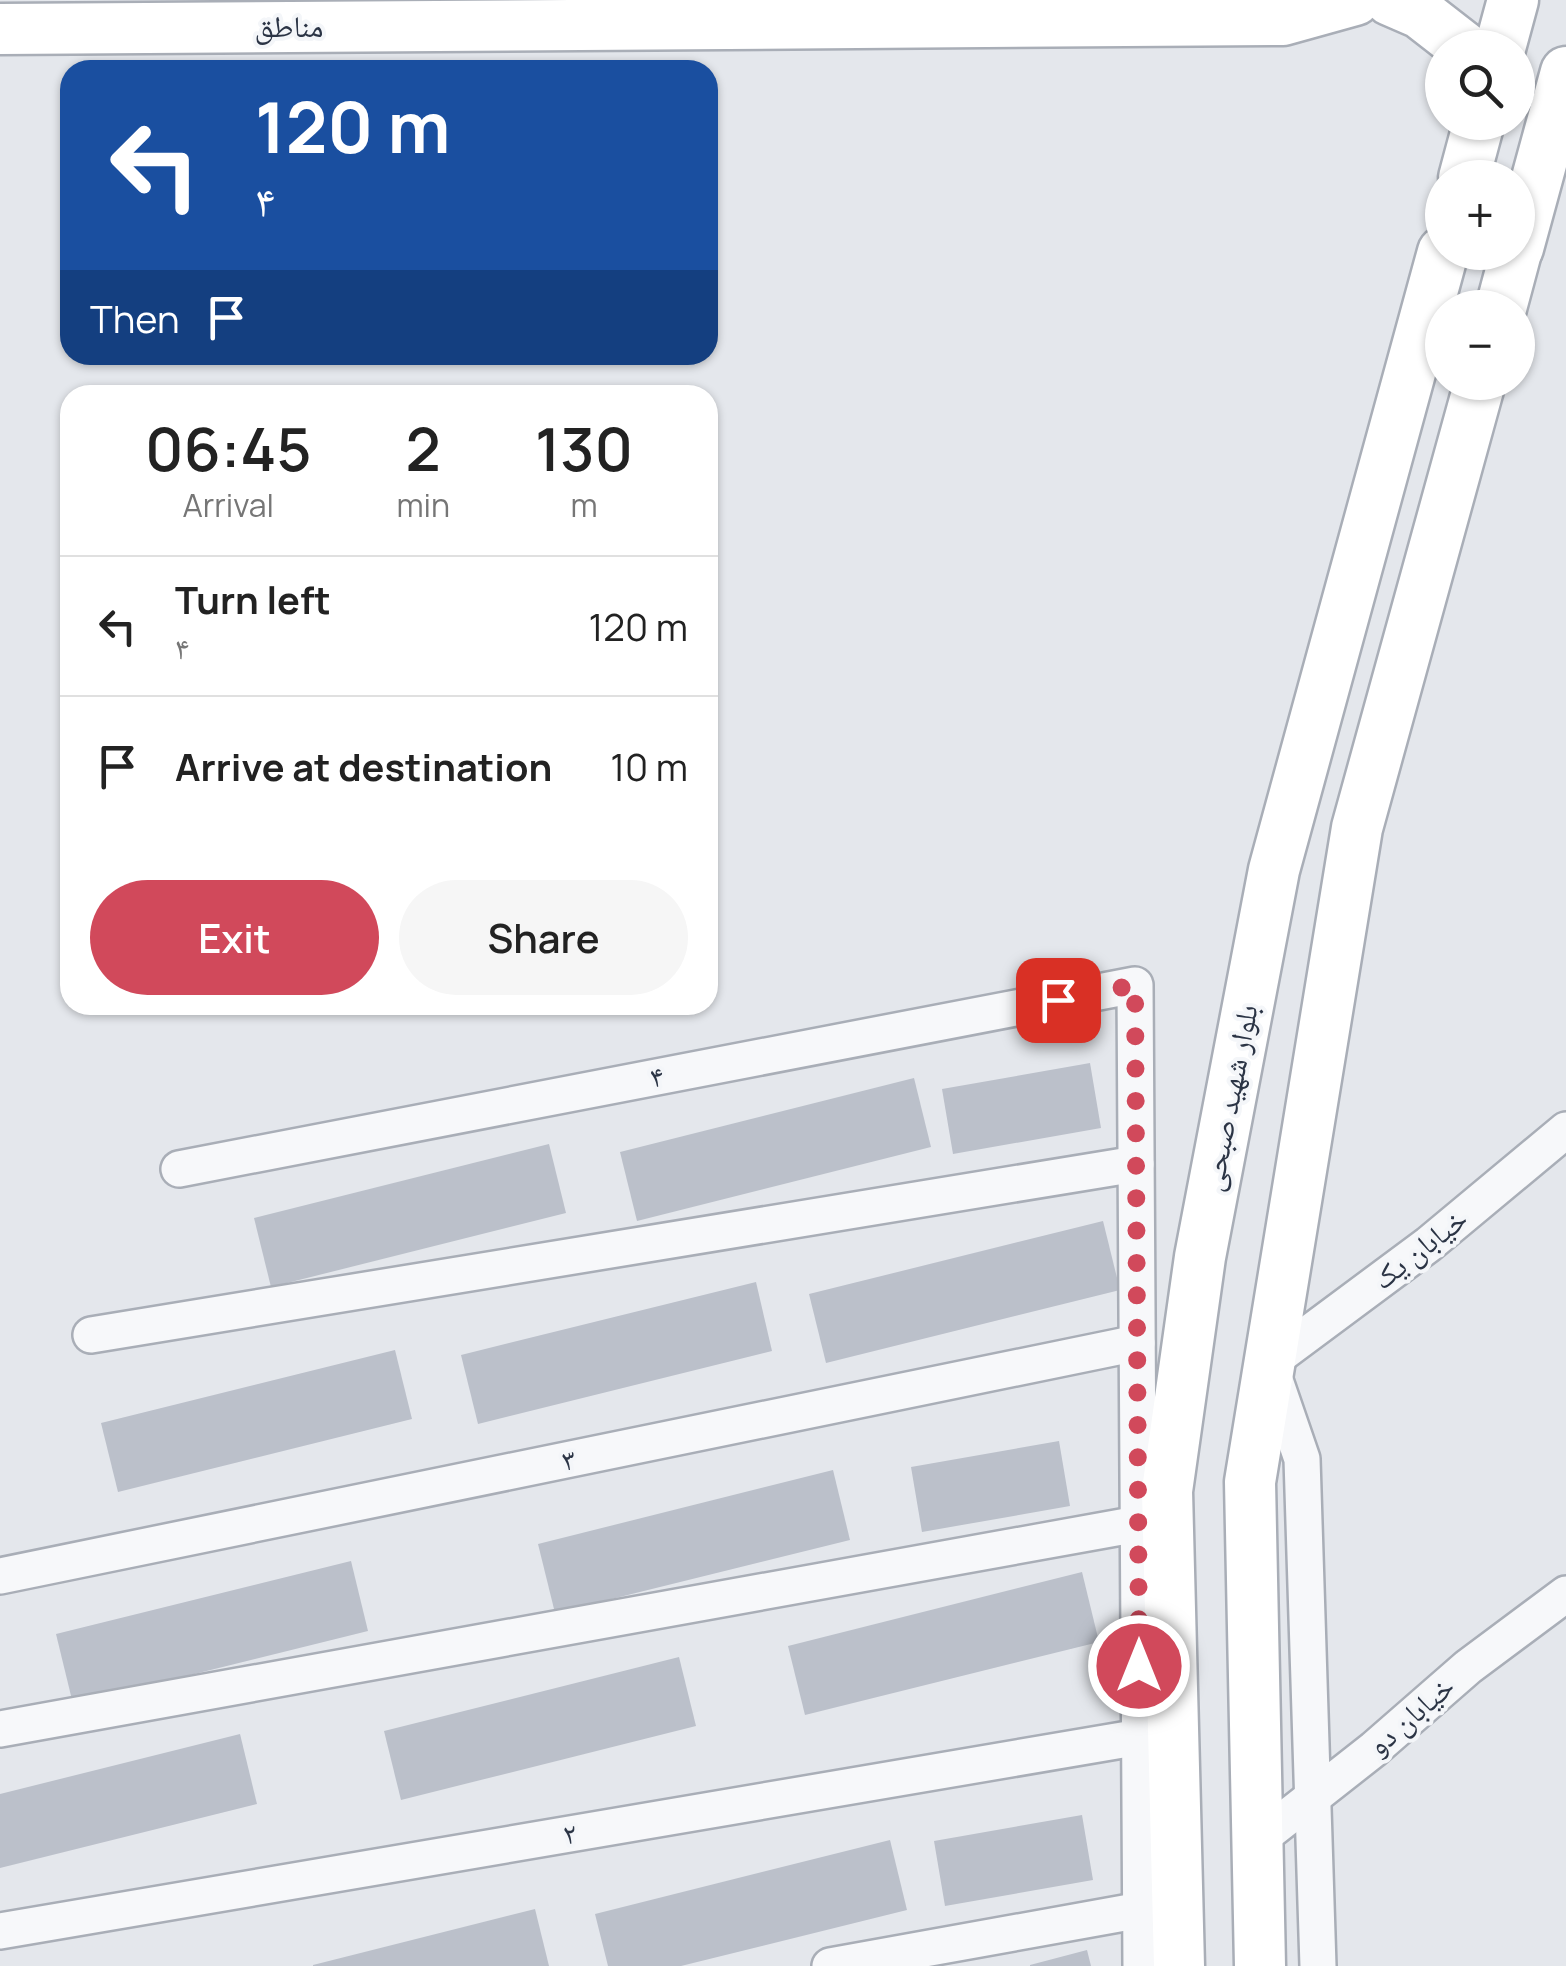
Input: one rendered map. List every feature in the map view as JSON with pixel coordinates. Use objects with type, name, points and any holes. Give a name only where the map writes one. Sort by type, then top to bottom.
[{"type":"main road","name":"مناطق","points":[[0,29],[199,14],[1069,11],[1283,20],[1355,0]]},
{"type":"main road","points":[[1390,0],[1420,14],[1441,30]]},
{"type":"main road","points":[[1505,30],[1513,0]]},
{"type":"main road","points":[[1535,185],[1566,72]]},
{"type":"main road","name":"بلوار شهید صبحی","points":[[1180,1966],[1167,1491],[1200,1258],[1274,870],[1438,270]]},
{"type":"main road","points":[[1260,1966],[1250,1482],[1357,828],[1475,400]]},
{"type":"street","name":"۴","points":[[179,1169],[1135,985],[1136,1164]]},
{"type":"street","name":"خیابان یک","points":[[1270,1363],[1429,1244],[1566,1130]]},
{"type":"street","points":[[91,1335],[1136,1164],[1142,1966]]},
{"type":"street","name":"۳","points":[[0,1576],[1137,1344]]},
{"type":"street","points":[[1270,1363],[1302,1459],[1318,1966]]},
{"type":"street","points":[[0,1729],[1138,1524]]},
{"type":"street","name":"خیابان دو","points":[[1257,1841],[1468,1667],[1566,1594]]},
{"type":"street","name":"۲","points":[[0,1931],[1140,1738]]},
{"type":"street","points":[[830,1966],[1141,1910]]},
{"type":"building","points":[[1090,1063],[1101,1128],[953,1154],[942,1089]]},
{"type":"building","points":[[914,1078],[931,1147],[637,1221],[620,1152]]},
{"type":"building","points":[[549,1144],[566,1213],[271,1287],[254,1218]]},
{"type":"building","points":[[1103,1221],[1120,1290],[826,1363],[809,1294]]},
{"type":"building","points":[[756,1282],[772,1351],[478,1424],[461,1355]]},
{"type":"building","points":[[395,1350],[412,1419],[118,1492],[101,1423]]},
{"type":"building","points":[[1059,1441],[1070,1506],[922,1532],[911,1467]]},
{"type":"building","points":[[833,1470],[850,1540],[555,1613],[538,1544]]},
{"type":"building","points":[[351,1561],[368,1631],[73,1704],[56,1634]]},
{"type":"building","points":[[1082,1572],[1099,1642],[805,1715],[788,1646]]},
{"type":"building","points":[[679,1657],[696,1726],[401,1800],[384,1731]]},
{"type":"building","points":[[240,1734],[257,1804],[0,1868],[0,1794]]},
{"type":"building","points":[[1082,1815],[1093,1880],[945,1906],[934,1841]]},
{"type":"building","points":[[890,1840],[907,1910],[681,1966],[608,1966],[595,1914]]},
{"type":"building","points":[[535,1909],[549,1966],[313,1966],[313,1965]]},
{"type":"building","points":[[1087,1950],[1091,1966],[1030,1966],[1030,1965]]},
{"type":"route","points":[[1058,1000],[1135,985],[1139,1666]]}]
